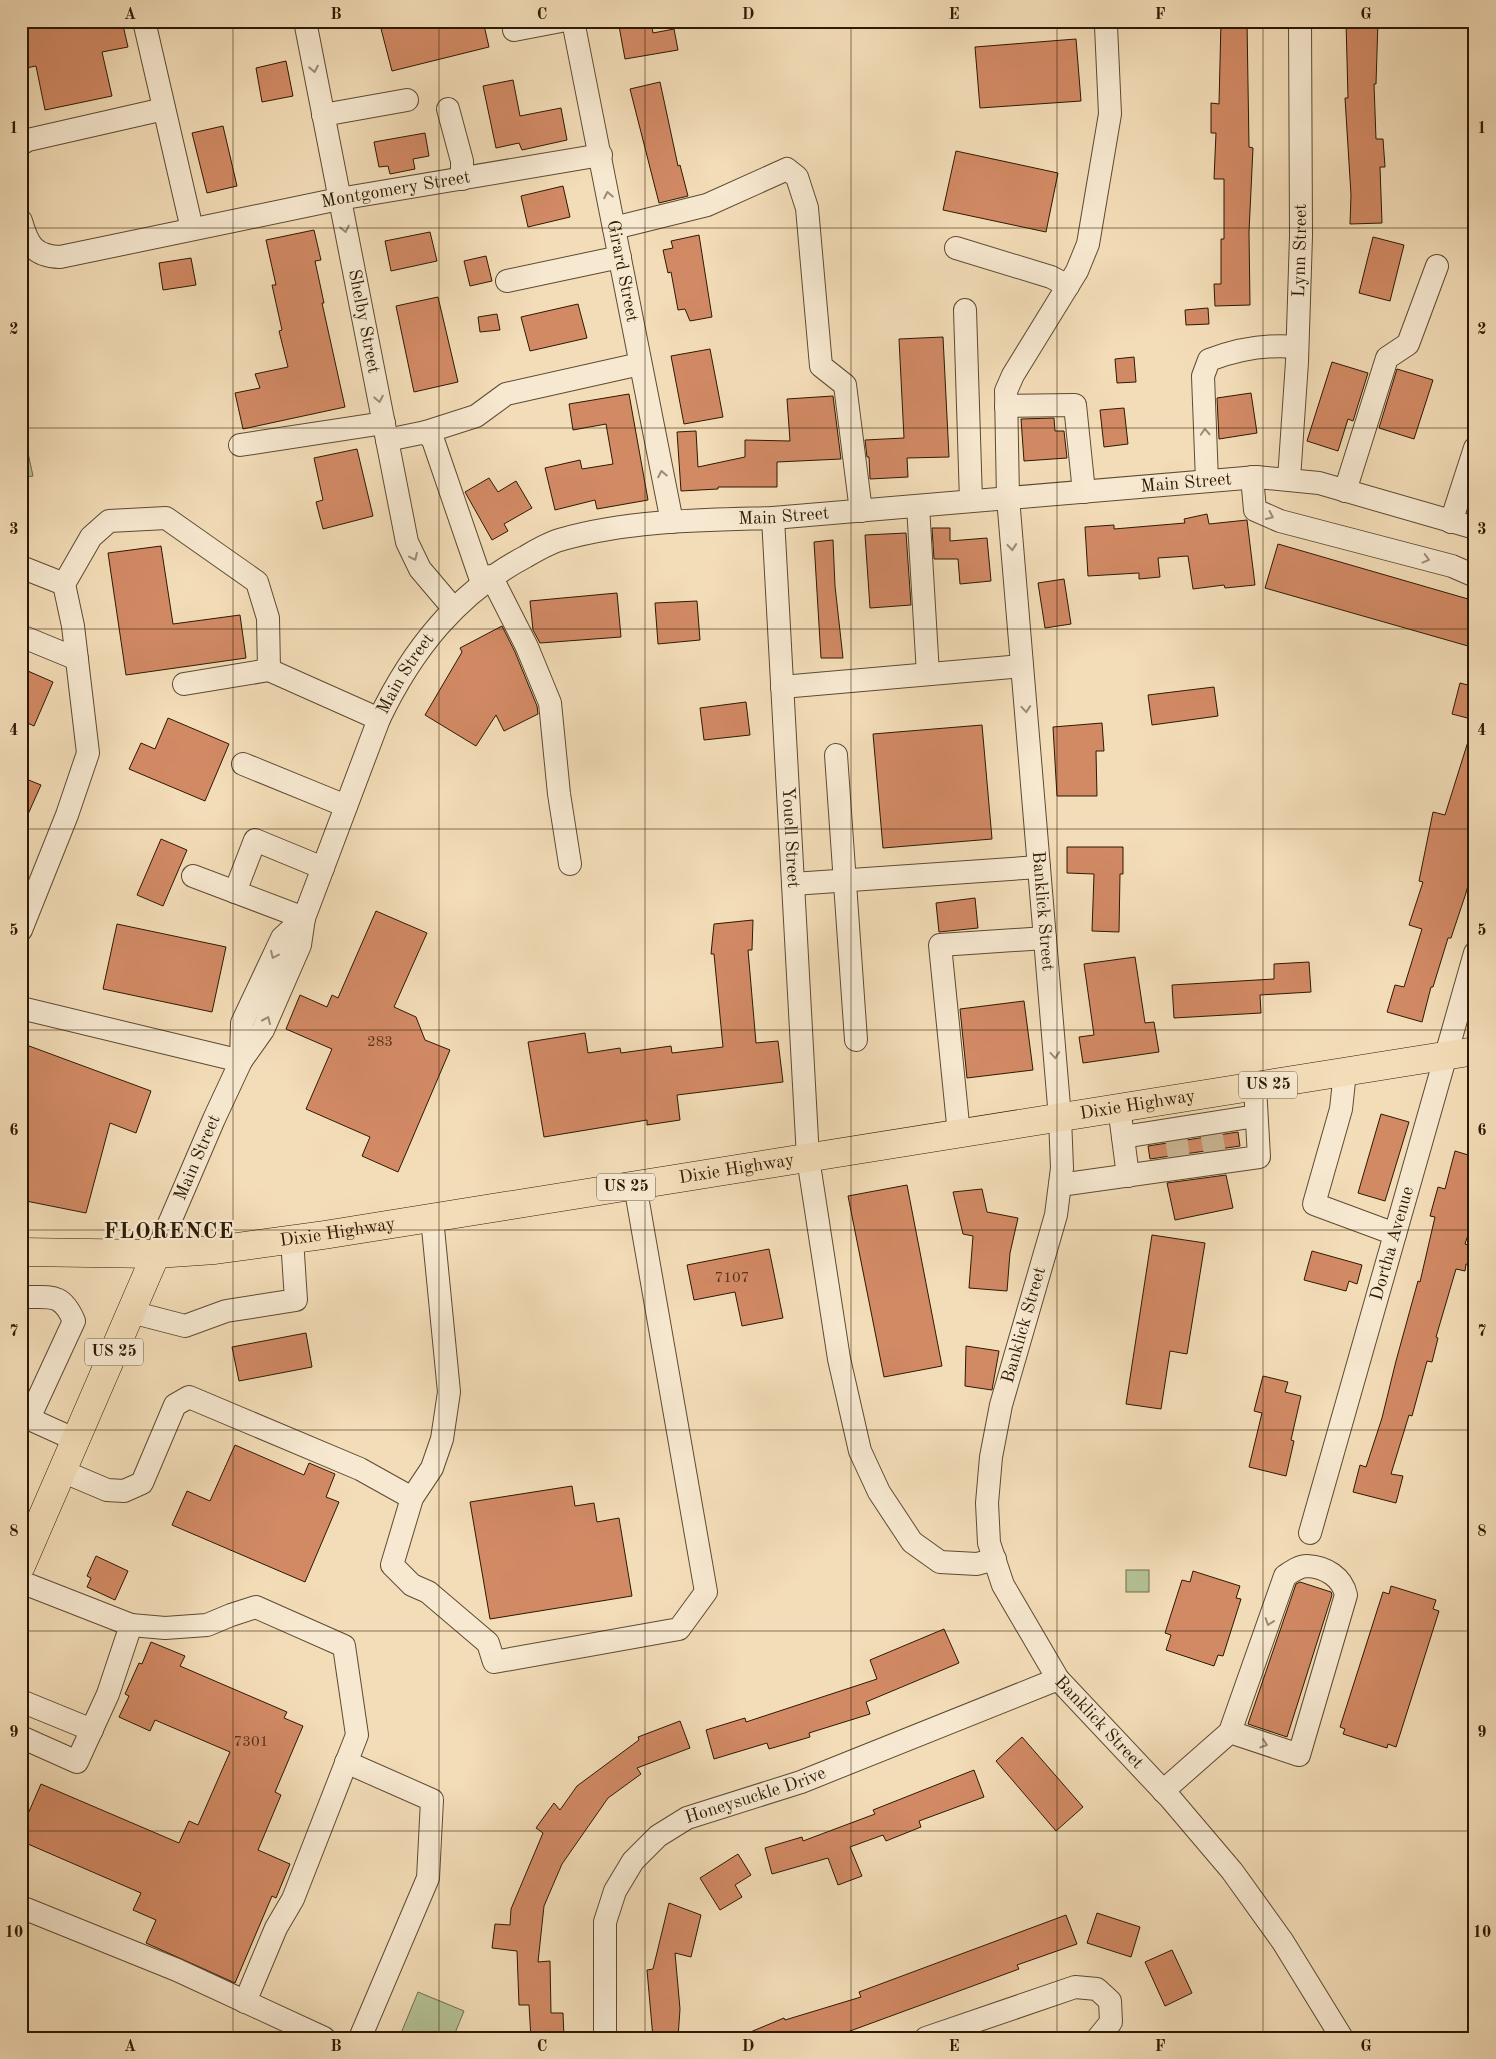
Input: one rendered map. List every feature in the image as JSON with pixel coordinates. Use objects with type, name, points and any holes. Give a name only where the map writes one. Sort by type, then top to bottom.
[{"type":"main road","name":"Dixie Highway","points":[[21,1252],[156,1254],[215,1250],[432,1218],[1475,1051]]},
{"type":"main road","name":"US 25","points":[[21,1566],[156,1254]]},
{"type":"street","points":[[144,21],[192,229]]},
{"type":"street","name":"Shelby Street","points":[[305,21],[407,542],[420,569],[453,608]]},
{"type":"street","points":[[514,30],[561,21]]},
{"type":"street","name":"Girard Street","points":[[573,21],[672,522]]},
{"type":"street","name":"Banklick Street","points":[[1103,21],[1106,26],[1110,114],[1088,244],[1068,286],[1013,375],[1006,391],[1008,498],[1060,1118],[1060,1185],[1056,1215],[1001,1405],[991,1458],[987,1503],[989,1543],[1003,1585],[1058,1679],[1163,1791],[1243,1887],[1283,1942],[1342,2038]]},
{"type":"street","name":"Lynn Street","points":[[1289,479],[1302,236],[1300,21]]},
{"type":"street","points":[[323,115],[407,100]]},
{"type":"street","points":[[21,144],[28,140],[164,109]]},
{"type":"street","points":[[448,109],[462,161],[462,179]]},
{"type":"street","name":"Montgomery Street","points":[[21,222],[27,241],[36,250],[54,256],[339,199],[601,155]]},
{"type":"street","points":[[614,228],[707,204],[787,169],[797,177],[807,208],[822,366],[845,385],[861,511]]},
{"type":"street","points":[[956,248],[1051,277],[1068,286]]},
{"type":"street","points":[[507,281],[620,257]]},
{"type":"street","points":[[1345,491],[1387,358],[1408,344],[1437,266]]},
{"type":"street","points":[[965,310],[971,501]]},
{"type":"street","points":[[1207,481],[1203,376],[1209,360],[1257,347],[1276,345],[1297,347]]},
{"type":"street","points":[[240,446],[385,432],[426,432],[476,416],[506,394],[640,364]]},
{"type":"street","points":[[1006,406],[1075,404],[1084,492]]},
{"type":"street","points":[[426,432],[434,440],[487,580],[527,647],[550,703],[559,794],[570,864]]},
{"type":"street","points":[[1451,522],[1475,448]]},
{"type":"street","points":[[1252,477],[1255,510],[1280,521],[1452,566],[1475,576]]},
{"type":"street","name":"Main Street","points":[[156,1254],[241,1061],[242,1023],[282,938],[304,918],[379,719],[421,646],[453,608],[487,580],[562,539],[614,529],[672,522],[773,518],[1252,477],[1319,483],[1475,528]]},
{"type":"street","points":[[918,506],[928,674]]},
{"type":"street","points":[[21,930],[88,754],[73,626],[64,584],[91,537],[109,521],[166,518],[257,582],[268,618],[270,670]]},
{"type":"street","name":"Youell Street","points":[[773,518],[808,1158],[839,1359],[860,1451],[875,1484],[912,1542],[940,1562],[976,1564],[995,1559]]},
{"type":"street","points":[[21,567],[64,584]]},
{"type":"street","points":[[21,636],[77,659]]},
{"type":"street","points":[[782,687],[1022,666]]},
{"type":"street","points":[[184,684],[270,670],[379,719]]},
{"type":"street","points":[[836,756],[856,1040]]},
{"type":"street","points":[[243,764],[346,806]]},
{"type":"street","points":[[236,892],[255,840],[323,868]]},
{"type":"street","points":[[793,884],[846,882],[1039,867]]},
{"type":"street","points":[[193,876],[304,918]]},
{"type":"street","points":[[960,1134],[940,945],[1045,938]]},
{"type":"street","name":"Dortha Avenue","points":[[1310,1533],[1474,955]]},
{"type":"street","points":[[21,1008],[241,1061]]},
{"type":"street","points":[[1345,1072],[1341,1109],[1314,1204],[1395,1234]]},
{"type":"street","points":[[1060,1185],[1128,1176],[1179,1164],[1216,1158],[1259,1157],[1255,1087]]},
{"type":"street","points":[[1120,1108],[1128,1176]]},
{"type":"street","points":[[1123,1137],[1211,1127],[1256,1116]]},
{"type":"street","points":[[432,1218],[450,1392],[442,1439],[432,1468],[412,1498],[392,1565],[412,1585],[428,1592],[488,1643],[494,1662],[679,1629],[706,1592],[635,1185]]},
{"type":"street","points":[[131,1312],[185,1326],[226,1311],[296,1300],[292,1239]]},
{"type":"street","points":[[21,1297],[57,1298],[67,1305],[74,1321],[31,1414],[34,1421],[76,1440]]},
{"type":"street","points":[[62,1471],[107,1490],[124,1491],[142,1484],[175,1405],[190,1397],[360,1469],[412,1498]]},
{"type":"street","points":[[1163,1791],[1230,1732],[1285,1576],[1307,1566],[1334,1574],[1343,1584],[1346,1595],[1299,1755],[1230,1732]]},
{"type":"street","points":[[21,1582],[131,1625],[165,1628],[207,1625],[256,1607],[344,1646],[357,1735],[293,1899],[276,1928],[245,2002]]},
{"type":"street","points":[[21,1737],[77,1762],[108,1694],[131,1625]]},
{"type":"street","name":"Honeysuckle Drive","points":[[605,2038],[604,1922],[615,1891],[633,1861],[658,1836],[687,1818],[801,1782],[1058,1679]]},
{"type":"street","points":[[21,1701],[92,1730]]},
{"type":"street","points":[[346,1762],[432,1800],[428,1878],[360,2038]]},
{"type":"street","points":[[21,1907],[178,1970],[324,2038]]},
{"type":"street","points":[[926,2038],[1075,1987],[1097,1989],[1110,2001],[1111,2022],[1098,2038]]},
{"type":"green space","points":[[25,439],[33,476],[21,478],[21,440]]},
{"type":"green space","points":[[1126,1570],[1149,1570],[1149,1592],[1126,1592]]},
{"type":"green space","points":[[418,1992],[464,2011],[453,2038],[399,2038]]},
{"type":"building","points":[[21,21],[122,21],[128,47],[102,52],[112,96],[45,110],[36,66],[21,69]]},
{"type":"building","points":[[379,21],[483,21],[489,47],[392,71]]},
{"type":"building","points":[[651,21],[653,33],[674,29],[678,50],[625,59],[619,26]]},
{"type":"building","points":[[1221,21],[1247,21],[1249,147],[1253,148],[1249,232],[1250,305],[1215,306],[1214,284],[1221,284],[1221,239],[1224,239],[1224,179],[1214,179],[1216,133],[1211,133],[1211,103],[1219,104]]},
{"type":"building","points":[[1346,21],[1378,21],[1376,84],[1374,84],[1376,139],[1383,139],[1385,167],[1380,167],[1382,223],[1350,224],[1351,195],[1345,98],[1348,98]]},
{"type":"building","points":[[1076,39],[1081,101],[980,108],[975,47]]},
{"type":"building","points":[[286,61],[293,96],[262,102],[256,68]]},
{"type":"building","points":[[513,80],[520,116],[561,108],[567,140],[522,150],[519,143],[496,148],[483,86]]},
{"type":"building","points":[[660,82],[678,166],[680,165],[688,196],[659,203],[630,89]]},
{"type":"building","points":[[223,126],[237,186],[207,193],[192,133]]},
{"type":"building","points":[[425,133],[429,156],[413,159],[415,169],[390,174],[388,166],[379,167],[374,142]]},
{"type":"building","points":[[956,151],[1058,173],[1046,232],[943,210]]},
{"type":"building","points":[[563,186],[570,217],[528,227],[521,196]]},
{"type":"building","points":[[314,230],[321,260],[315,261],[324,303],[322,303],[345,407],[243,429],[235,393],[260,388],[255,374],[288,367],[279,331],[282,330],[272,285],[276,285],[266,240]]},
{"type":"building","points":[[430,232],[437,261],[391,271],[385,241]]},
{"type":"building","points":[[699,235],[712,317],[690,321],[685,309],[678,310],[671,272],[668,273],[663,250],[673,248],[671,241]]},
{"type":"building","points":[[1373,237],[1404,245],[1390,301],[1359,293]]},
{"type":"building","points":[[486,256],[492,281],[470,286],[464,261]]},
{"type":"building","points":[[191,258],[196,285],[163,290],[159,263]]},
{"type":"building","points":[[438,297],[458,382],[414,392],[396,306]]},
{"type":"building","points":[[578,304],[587,338],[530,351],[521,317]]},
{"type":"building","points":[[1208,308],[1209,324],[1186,325],[1185,310]]},
{"type":"building","points":[[497,314],[500,330],[480,332],[478,317]]},
{"type":"building","points":[[943,337],[949,457],[907,458],[908,477],[870,479],[869,457],[867,457],[865,440],[904,438],[899,339]]},
{"type":"building","points":[[710,349],[723,417],[684,424],[671,356]]},
{"type":"building","points":[[1134,357],[1136,382],[1117,383],[1115,359]]},
{"type":"building","points":[[1332,362],[1368,373],[1353,421],[1348,419],[1338,451],[1307,441]]},
{"type":"building","points":[[1397,369],[1433,380],[1414,439],[1379,428]]},
{"type":"building","points":[[1251,393],[1257,433],[1219,439],[1217,398]]},
{"type":"building","points":[[629,394],[648,500],[597,509],[595,500],[555,510],[545,468],[580,460],[582,469],[613,464],[606,424],[573,430],[569,404]]},
{"type":"building","points":[[833,396],[841,459],[777,462],[777,487],[718,487],[718,489],[681,491],[677,432],[696,431],[698,467],[745,457],[745,440],[790,441],[787,399]]},
{"type":"building","points":[[1124,408],[1128,444],[1104,447],[1100,410]]},
{"type":"building","points":[[1054,418],[1055,431],[1064,431],[1067,458],[1024,461],[1021,419]]},
{"type":"building","points":[[357,449],[373,516],[323,529],[316,502],[323,500],[314,458]]},
{"type":"building","points":[[489,478],[498,492],[516,481],[532,508],[504,524],[508,531],[492,540],[465,492]]},
{"type":"building","points":[[1207,514],[1209,524],[1247,520],[1255,585],[1225,588],[1224,585],[1193,589],[1188,556],[1158,558],[1160,577],[1139,579],[1139,573],[1088,576],[1085,527],[1114,525],[1114,529],[1185,523],[1184,519]]},
{"type":"building","points":[[932,528],[950,528],[950,541],[987,538],[991,581],[960,584],[958,559],[934,559]]},
{"type":"building","points":[[906,533],[911,605],[870,608],[865,535]]},
{"type":"building","points":[[833,540],[835,586],[843,658],[821,658],[814,542]]},
{"type":"building","points":[[1278,544],[1475,601],[1475,648],[1265,588]]},
{"type":"building","points":[[161,546],[173,624],[240,615],[246,658],[126,675],[108,553]]},
{"type":"building","points":[[1064,579],[1071,624],[1045,628],[1038,583]]},
{"type":"building","points":[[617,593],[621,637],[540,643],[533,630],[530,601]]},
{"type":"building","points":[[697,601],[700,640],[658,644],[655,603]]},
{"type":"building","points":[[502,626],[515,652],[537,706],[538,714],[504,731],[496,715],[476,746],[425,715],[462,652],[460,648]]},
{"type":"building","points":[[21,668],[53,682],[34,726],[21,720]]},
{"type":"building","points":[[1460,683],[1475,687],[1475,720],[1452,714]]},
{"type":"building","points":[[1214,687],[1218,716],[1152,725],[1148,695]]},
{"type":"building","points":[[746,702],[750,735],[704,740],[700,708]]},
{"type":"building","points":[[168,718],[229,744],[205,801],[129,769],[141,743],[155,749]]},
{"type":"building","points":[[1102,723],[1104,751],[1096,751],[1097,796],[1057,796],[1053,727]]},
{"type":"building","points":[[982,725],[992,839],[883,848],[873,734]]},
{"type":"building","points":[[1471,732],[1475,732],[1475,858],[1451,938],[1448,938],[1433,987],[1431,987],[1422,1022],[1387,1012],[1395,985],[1404,987],[1422,929],[1409,925],[1423,882],[1419,881],[1433,812],[1445,815]]},
{"type":"building","points":[[21,777],[41,785],[21,830]]},
{"type":"building","points":[[161,839],[187,850],[163,906],[137,895]]},
{"type":"building","points":[[1067,847],[1123,847],[1123,874],[1120,874],[1119,932],[1092,931],[1094,874],[1067,873]]},
{"type":"building","points":[[975,898],[978,928],[939,932],[936,903]]},
{"type":"building","points":[[376,911],[427,933],[394,1007],[416,1017],[425,1040],[450,1050],[398,1172],[362,1156],[370,1137],[306,1109],[332,1049],[286,1029],[300,995],[327,1007],[332,995],[338,998]]},
{"type":"building","points":[[753,920],[752,950],[748,950],[756,1043],[778,1041],[783,1082],[677,1095],[680,1120],[647,1125],[647,1120],[544,1137],[528,1042],[585,1033],[588,1053],[620,1048],[621,1053],[671,1046],[672,1053],[723,1047],[714,954],[711,954],[714,924]]},
{"type":"building","points":[[117,924],[226,947],[212,1012],[103,989]]},
{"type":"building","points":[[1135,957],[1145,1023],[1154,1022],[1159,1052],[1083,1063],[1079,1037],[1094,1035],[1084,964]]},
{"type":"building","points":[[1309,962],[1311,992],[1260,995],[1261,1013],[1174,1018],[1172,985],[1274,979],[1274,964]]},
{"type":"building","points":[[1024,1001],[1033,1070],[967,1078],[960,1009]]},
{"type":"building","points":[[21,1043],[151,1091],[136,1133],[110,1123],[86,1213],[21,1200]]},
{"type":"building","points":[[1381,1114],[1409,1122],[1385,1201],[1358,1193]]},
{"type":"building","points":[[1238,1132],[1240,1146],[1150,1159],[1148,1146]]},
{"type":"building","points":[[1455,1151],[1475,1157],[1475,1214],[1465,1244],[1475,1247],[1475,1266],[1466,1264],[1465,1271],[1456,1269],[1436,1337],[1438,1338],[1432,1362],[1427,1361],[1412,1416],[1409,1415],[1391,1474],[1403,1476],[1396,1503],[1353,1492],[1360,1465],[1366,1467],[1382,1418],[1418,1281],[1420,1282],[1435,1217],[1430,1216],[1438,1187],[1445,1189]]},
{"type":"building","points":[[1226,1175],[1233,1208],[1175,1220],[1167,1183]]},
{"type":"building","points":[[907,1185],[942,1366],[884,1377],[848,1196]]},
{"type":"building","points":[[982,1189],[987,1212],[1018,1218],[1010,1253],[1007,1291],[969,1288],[973,1236],[963,1234],[953,1192]]},
{"type":"building","points":[[1152,1235],[1205,1243],[1187,1354],[1170,1351],[1161,1409],[1126,1404]]},
{"type":"building","points":[[769,1249],[783,1318],[742,1326],[735,1292],[694,1300],[687,1265]]},
{"type":"building","points":[[1312,1251],[1362,1265],[1357,1284],[1349,1281],[1346,1291],[1304,1280]]},
{"type":"building","points":[[306,1333],[312,1367],[239,1381],[232,1347]]},
{"type":"building","points":[[966,1346],[999,1351],[992,1390],[965,1386]]},
{"type":"building","points":[[1263,1376],[1288,1382],[1285,1392],[1301,1396],[1291,1440],[1294,1441],[1286,1476],[1249,1467],[1262,1413],[1254,1411]]},
{"type":"building","points":[[235,1445],[304,1475],[309,1463],[335,1474],[326,1497],[339,1502],[305,1582],[172,1525],[187,1491],[210,1501]]},
{"type":"building","points":[[572,1486],[575,1506],[594,1503],[597,1522],[619,1518],[632,1596],[490,1619],[470,1502]]},
{"type":"building","points":[[96,1556],[128,1571],[115,1600],[87,1587],[91,1578],[87,1576]]},
{"type":"building","points":[[1193,1571],[1240,1586],[1236,1598],[1241,1599],[1223,1656],[1218,1655],[1214,1666],[1166,1650],[1171,1635],[1165,1633],[1182,1580],[1190,1582]]},
{"type":"building","points":[[1300,1582],[1331,1592],[1332,1595],[1287,1737],[1248,1724],[1296,1584]]},
{"type":"building","points":[[1391,1586],[1436,1600],[1433,1609],[1439,1611],[1396,1747],[1388,1744],[1387,1748],[1343,1734],[1345,1729],[1340,1727],[1383,1592],[1389,1594]]},
{"type":"building","points":[[944,1629],[959,1663],[866,1702],[870,1714],[809,1733],[810,1737],[769,1749],[767,1743],[714,1759],[706,1730],[745,1718],[746,1722],[877,1679],[870,1660]]},
{"type":"building","points":[[151,1642],[185,1656],[180,1666],[287,1712],[284,1718],[303,1726],[275,1792],[281,1795],[258,1850],[290,1864],[276,1898],[272,1896],[235,1983],[146,1943],[156,1920],[133,1910],[141,1893],[21,1841],[21,1830],[41,1784],[179,1843],[189,1821],[198,1825],[230,1752],[155,1720],[150,1731],[119,1717],[129,1696],[125,1694],[139,1663],[142,1664]]},
{"type":"building","points":[[680,1721],[690,1748],[637,1768],[641,1774],[608,1798],[562,1864],[544,1906],[538,1962],[550,1961],[551,2013],[563,2013],[564,2038],[531,2038],[529,2005],[519,2005],[517,1951],[492,1948],[495,1924],[510,1925],[511,1909],[543,1833],[536,1828],[554,1803],[560,1810],[577,1786],[639,1740],[638,1737]]},
{"type":"building","points":[[1022,1737],[1083,1807],[1056,1831],[996,1761]]},
{"type":"building","points":[[974,1770],[984,1797],[919,1821],[921,1827],[886,1841],[883,1835],[850,1847],[862,1876],[838,1885],[828,1858],[772,1874],[765,1848],[802,1837],[803,1841],[875,1814],[873,1810]]},
{"type":"building","points":[[738,1854],[751,1875],[735,1885],[742,1897],[720,1910],[700,1878]]},
{"type":"building","points":[[669,1903],[701,1915],[691,1957],[675,1953],[680,2009],[678,2038],[653,2038],[647,1970],[653,1969]]},
{"type":"building","points":[[1097,1913],[1140,1927],[1131,1957],[1087,1943]]},
{"type":"building","points":[[1066,1915],[1077,1944],[1017,1965],[1019,1969],[831,2038],[736,2038],[784,2018],[785,2020],[861,1997],[859,1992]]},
{"type":"building","points":[[1172,1950],[1192,1993],[1165,2006],[1145,1962]]},
{"type":"tunnel","points":[[1211,1131],[1215,1154]]},
{"type":"tunnel","points":[[1176,1136],[1179,1159]]},
{"type":"district","name":"FLORENCE","points":[[169,1232]]}]
